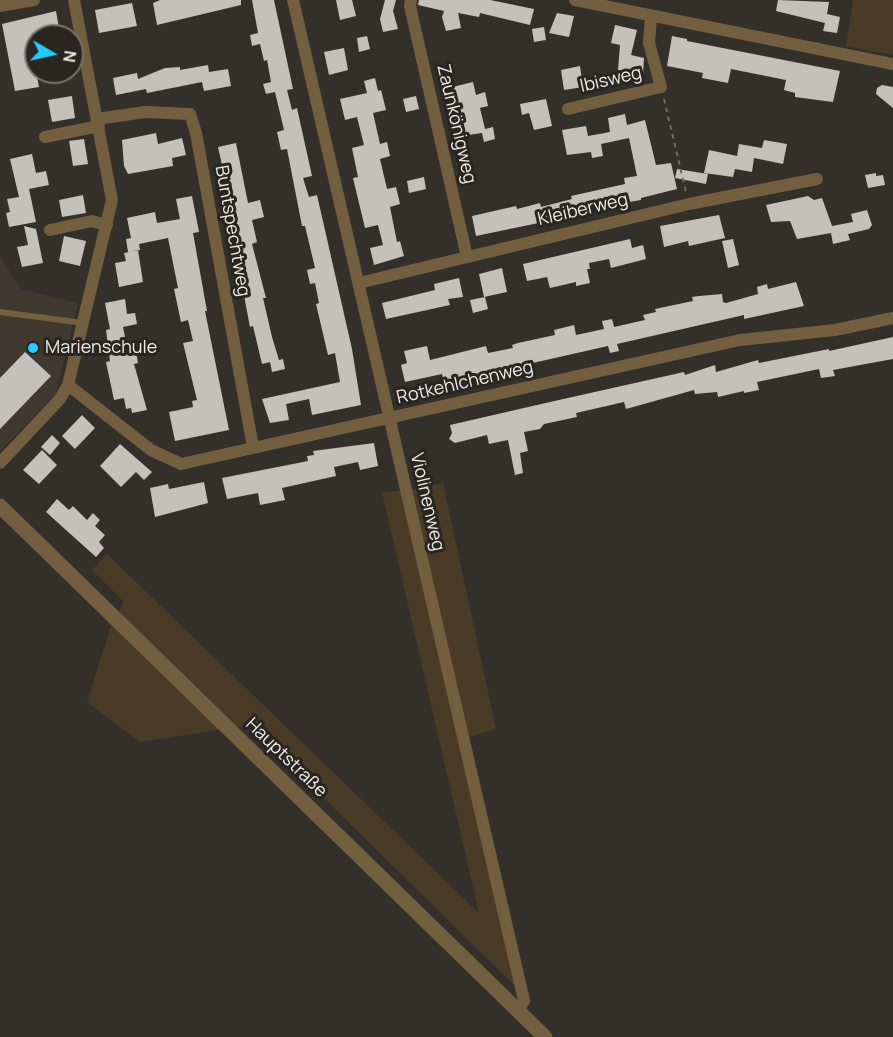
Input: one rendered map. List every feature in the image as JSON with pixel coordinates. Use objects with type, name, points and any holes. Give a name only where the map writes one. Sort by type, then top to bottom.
[{"type":"street","points":[[0,6],[34,0]]},
{"type":"street","points":[[0,463],[60,399],[68,385],[112,200],[74,0]]},
{"type":"street","name":"Violinenweg","points":[[293,0],[524,1000],[518,1011]]},
{"type":"street","name":"Zaunkönigweg","points":[[411,0],[410,6],[467,256]]},
{"type":"street","points":[[575,0],[893,64]]},
{"type":"street","name":"Ibisweg","points":[[568,109],[661,87],[649,43],[651,16]]},
{"type":"street","name":"Buntspechtweg","points":[[98,122],[144,112],[164,111],[190,114],[196,133],[253,447]]},
{"type":"street","points":[[45,137],[98,122]]},
{"type":"street","name":"Kleiberweg","points":[[358,283],[689,204],[817,179]]},
{"type":"street","points":[[50,230],[92,221],[106,225]]},
{"type":"street","name":"Rotkehlchenweg","points":[[68,385],[151,450],[181,464],[740,339],[835,330],[893,318]]},
{"type":"street","name":"Hauptstraße","points":[[0,506],[545,1037]]},
{"type":"lane","points":[[0,312],[83,323]]},
{"type":"path","points":[[661,87],[689,204]]},
{"type":"shaded area","points":[[853,0],[893,0],[893,55],[846,46]]},
{"type":"shaded area","name":"Marienschule","points":[[0,256],[21,289],[78,303],[56,394],[0,451]]},
{"type":"shaded area","points":[[443,483],[496,729],[469,737],[531,1002],[250,725],[140,742],[87,702],[110,629],[124,602],[92,570],[107,554],[479,913],[382,492],[411,490]]},
{"type":"building","points":[[160,0],[241,0],[241,5],[157,25],[153,3]]},
{"type":"building","points":[[252,0],[274,0],[293,89],[287,90],[292,110],[297,108],[312,176],[303,178],[309,197],[317,195],[352,349],[361,405],[312,415],[309,399],[286,404],[289,420],[270,423],[262,399],[340,382],[335,353],[328,355],[316,304],[319,303],[315,283],[310,284],[307,270],[315,268],[305,226],[302,226],[287,149],[281,150],[277,132],[284,130],[275,92],[266,94],[263,84],[271,82],[267,60],[264,61],[260,44],[252,46],[250,35],[258,33]]},
{"type":"building","points":[[336,0],[352,0],[356,16],[340,20]]},
{"type":"building","points":[[385,0],[396,0],[393,11],[398,29],[383,32],[380,19]]},
{"type":"building","points":[[419,0],[490,0],[534,9],[530,25],[480,13],[479,17],[458,13],[461,28],[446,31],[442,17],[444,11],[418,5]]},
{"type":"building","points":[[778,0],[829,2],[827,14],[840,17],[837,33],[823,31],[825,23],[776,11]]},
{"type":"building","points":[[132,3],[137,26],[99,33],[95,10]]},
{"type":"building","points":[[56,11],[58,24],[24,24],[24,84],[38,84],[39,87],[15,91],[2,24]]},
{"type":"building","points":[[557,13],[574,16],[569,37],[549,33]]},
{"type":"building","points":[[615,25],[637,30],[631,55],[644,58],[643,75],[618,70],[620,45],[611,43]]},
{"type":"building","points":[[544,27],[546,40],[534,42],[532,29]]},
{"type":"building","points":[[367,36],[370,49],[359,52],[357,38]]},
{"type":"building","points":[[672,36],[687,39],[687,41],[840,71],[833,102],[795,97],[795,93],[784,90],[786,80],[731,69],[728,83],[702,78],[703,73],[667,66]]},
{"type":"building","points":[[344,48],[348,70],[329,75],[324,52]]},
{"type":"building","points":[[208,65],[209,72],[228,69],[231,86],[204,91],[202,82],[147,93],[146,89],[116,95],[113,78],[137,73],[138,79],[165,68],[180,67],[180,70]]},
{"type":"building","points":[[580,66],[583,87],[564,90],[561,70]]},
{"type":"building","points":[[375,78],[386,110],[373,113],[380,144],[387,142],[390,156],[380,159],[387,189],[396,187],[400,204],[390,207],[397,242],[400,241],[404,256],[374,265],[370,248],[383,245],[378,225],[365,228],[353,178],[358,177],[352,148],[364,145],[357,117],[345,120],[340,99],[367,93],[364,81]]},
{"type":"building","points":[[473,82],[476,95],[485,92],[488,106],[480,108],[485,129],[493,127],[495,139],[484,142],[482,133],[455,137],[444,89]]},
{"type":"building","points":[[882,85],[893,87],[893,108],[876,94],[877,88]]},
{"type":"building","points":[[72,96],[75,118],[52,122],[48,100]]},
{"type":"building","points":[[416,96],[419,109],[406,112],[403,99]]},
{"type":"building","points":[[546,99],[552,126],[534,130],[529,113],[522,115],[520,104]]},
{"type":"building","points":[[625,114],[627,125],[645,120],[656,165],[671,163],[677,189],[641,198],[641,200],[576,211],[577,215],[476,236],[472,216],[516,206],[517,209],[540,203],[541,207],[572,199],[571,196],[625,184],[624,178],[637,176],[629,138],[601,144],[603,156],[592,158],[591,152],[567,155],[562,130],[586,126],[588,136],[610,132],[608,118]]},
{"type":"building","points":[[156,133],[158,144],[182,138],[186,155],[172,158],[173,166],[128,174],[124,166],[122,140]]},
{"type":"building","points":[[84,139],[88,164],[73,166],[69,141]]},
{"type":"building","points":[[764,140],[787,144],[783,164],[754,158],[752,172],[735,169],[733,177],[704,173],[709,150],[737,156],[739,144],[762,148]]},
{"type":"building","points":[[236,143],[248,203],[260,200],[264,217],[252,220],[257,242],[252,244],[266,298],[263,298],[272,337],[279,360],[283,359],[285,369],[272,372],[270,362],[262,364],[253,326],[250,327],[238,264],[241,263],[232,224],[235,223],[218,147]]},
{"type":"building","points":[[32,154],[36,173],[46,171],[49,185],[29,189],[36,222],[9,227],[6,213],[10,212],[7,199],[19,197],[10,159]]},
{"type":"building","points":[[677,169],[708,174],[706,184],[675,178]]},
{"type":"building","points":[[876,173],[876,176],[883,175],[885,185],[868,188],[865,175]]},
{"type":"building","points":[[424,177],[426,189],[409,193],[407,181]]},
{"type":"building","points":[[83,195],[86,213],[62,217],[59,200]]},
{"type":"building","points":[[192,196],[199,232],[193,233],[207,311],[205,311],[229,430],[175,441],[169,412],[193,407],[192,401],[197,400],[183,343],[193,341],[188,320],[181,322],[174,289],[178,288],[168,238],[139,244],[140,250],[128,252],[126,239],[131,238],[127,218],[155,212],[157,223],[180,219],[176,199]]},
{"type":"building","points":[[808,196],[814,200],[822,198],[832,226],[853,222],[851,214],[867,210],[872,225],[869,229],[848,234],[850,240],[833,244],[831,233],[797,239],[790,221],[771,222],[766,205]]},
{"type":"building","points":[[719,215],[725,238],[689,246],[688,241],[664,247],[660,226]]},
{"type":"building","points":[[24,226],[36,229],[43,263],[22,267],[17,247],[28,245]]},
{"type":"building","points":[[64,236],[86,241],[80,266],[59,261]]},
{"type":"building","points":[[630,239],[632,248],[643,245],[646,259],[611,268],[609,259],[589,263],[590,269],[587,269],[590,283],[576,286],[576,282],[550,288],[547,277],[527,281],[523,264]]},
{"type":"building","points":[[733,239],[739,265],[728,268],[722,241]]},
{"type":"building","points":[[138,250],[143,282],[119,287],[115,263],[126,261],[124,253]]},
{"type":"building","points":[[502,268],[507,292],[484,297],[479,274]]},
{"type":"building","points":[[459,278],[463,297],[448,299],[450,305],[386,319],[382,303],[435,290],[434,284]]},
{"type":"building","points":[[796,282],[804,306],[744,319],[744,315],[617,344],[619,351],[610,353],[608,346],[444,383],[442,374],[405,382],[401,365],[407,363],[404,351],[427,346],[430,360],[486,346],[488,353],[513,348],[512,345],[518,343],[555,335],[554,330],[574,325],[576,335],[604,329],[602,321],[612,319],[614,327],[645,320],[643,315],[656,312],[655,309],[693,301],[692,297],[722,294],[723,302],[726,303],[758,294],[757,287],[767,284],[768,289]]},
{"type":"building","points":[[485,297],[488,309],[473,313],[470,300]]},
{"type":"building","points":[[125,299],[127,314],[135,313],[137,324],[123,327],[128,352],[136,351],[138,363],[134,364],[147,410],[132,413],[131,408],[126,409],[124,398],[114,400],[106,362],[110,361],[106,330],[110,329],[105,303]]},
{"type":"building","points":[[893,337],[893,359],[833,370],[835,376],[821,378],[819,369],[757,382],[759,390],[744,393],[744,391],[718,397],[717,392],[695,394],[694,390],[626,409],[624,402],[576,413],[577,417],[544,424],[540,429],[524,432],[528,451],[520,453],[523,473],[515,475],[508,440],[489,444],[487,435],[455,443],[449,439],[452,433],[450,425],[550,402],[684,372],[685,375],[715,365],[716,372],[758,360],[759,363]]},
{"type":"building","points":[[25,352],[51,376],[0,429],[0,378]]},
{"type":"building","points":[[82,415],[95,428],[75,449],[62,436]]},
{"type":"building","points":[[52,435],[60,443],[50,455],[41,447]]},
{"type":"building","points":[[374,443],[378,466],[360,470],[358,462],[334,467],[336,476],[282,488],[285,500],[260,505],[258,493],[227,499],[222,478],[308,461],[307,456],[314,455],[313,451]]},
{"type":"building","points":[[120,444],[152,472],[144,480],[136,472],[121,487],[100,466]]},
{"type":"building","points":[[42,450],[57,465],[39,484],[23,470]]},
{"type":"building","points":[[204,482],[208,503],[155,517],[150,488],[168,484],[169,489]]},
{"type":"building","points":[[57,499],[69,510],[73,506],[87,520],[93,513],[100,520],[95,526],[105,535],[99,542],[104,548],[96,557],[46,512]]},
{"type":"place","name":"Marienschule","points":[[33,348]]}]
